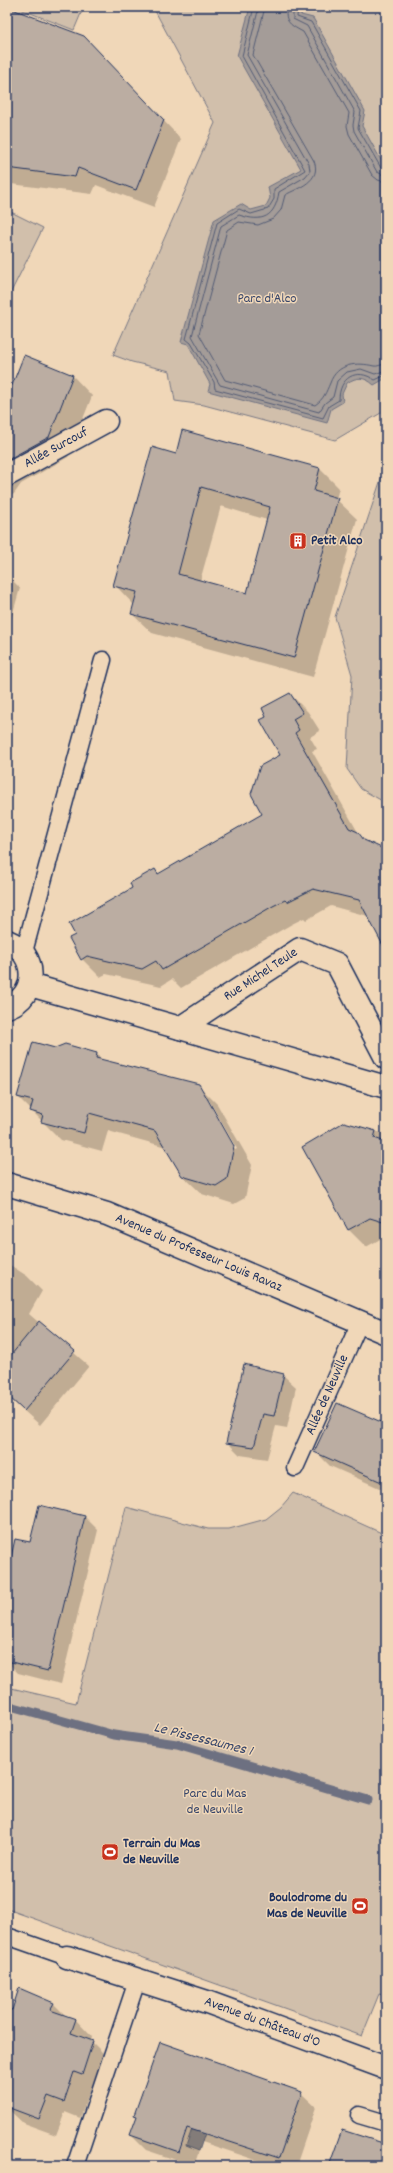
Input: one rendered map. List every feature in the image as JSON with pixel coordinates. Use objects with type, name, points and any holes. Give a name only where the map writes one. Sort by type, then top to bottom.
[{"type":"street","name":"Allée Surcouf","points":[[7,475],[106,421]]},
{"type":"street","points":[[7,1007],[20,1000],[30,985],[32,973],[29,962],[15,947]]},
{"type":"street","name":"Rue Michel Teule","points":[[180,1028],[300,949],[337,964],[386,1058]]},
{"type":"street","points":[[30,985],[386,1087]]},
{"type":"street","name":"Avenue du Professeur Louis Ravaz","points":[[7,1184],[107,1214],[386,1334]]},
{"type":"street","name":"Avenue du Château d'O","points":[[67,1957],[137,1981],[207,2002],[386,2068]]},
{"type":"lane","points":[[15,947],[103,660]]},
{"type":"lane","name":"Allée de Neuville","points":[[295,1468],[360,1322]]},
{"type":"lane","name":"Avenue du Château d'O","points":[[7,1936],[67,1957]]},
{"type":"lane","points":[[75,2166],[137,1981]]},
{"type":"lane","points":[[359,2115],[386,2123]]},
{"type":"green space","points":[[15,7],[79,7],[82,11],[74,30]]},
{"type":"green space","name":"Parc d'Alco","points":[[153,7],[386,7],[386,410],[335,440],[204,405],[175,401],[170,371],[132,362],[113,355],[215,123]]},
{"type":"green space","points":[[7,210],[43,228],[7,300]]},
{"type":"green space","points":[[386,464],[386,803],[361,789],[347,769],[352,675],[335,617]]},
{"type":"green space","name":"Parc du Mas de Neuville","points":[[293,1493],[386,1535],[386,1996],[379,1994],[362,2036],[7,1909],[7,1687],[76,1703],[126,1507],[208,1529],[229,1529],[266,1519],[281,1507]]},
{"type":"water","name":"Parc d'Alco","points":[[250,7],[303,7],[301,15],[313,18],[365,111],[362,126],[386,169],[386,378],[374,385],[361,378],[354,379],[347,383],[342,394],[343,402],[331,409],[327,423],[208,391],[210,384],[188,344],[181,342],[214,220],[241,204],[251,210],[266,206],[270,198],[268,187],[301,169],[237,56]]},
{"type":"water","points":[[200,2106],[213,2109],[199,2151],[186,2146]]},
{"type":"building","points":[[7,7],[84,36],[164,120],[136,190],[78,168],[75,177],[7,168]]},
{"type":"building","points":[[24,355],[73,375],[49,437],[7,460],[7,391],[11,388]]},
{"type":"building","name":"Petit Alco","points":[[182,430],[320,468],[314,491],[338,498],[294,658],[131,614],[137,592],[113,586],[152,447],[176,454]],"holes":[[[201,487],[270,507],[247,593],[178,574]]]},
{"type":"building","points":[[290,693],[303,713],[293,719],[299,730],[295,733],[349,828],[358,832],[364,840],[386,850],[386,951],[359,900],[313,889],[287,902],[285,900],[273,906],[162,970],[156,961],[142,969],[87,956],[81,960],[69,938],[75,935],[69,924],[132,888],[130,883],[155,869],[158,874],[262,814],[251,794],[260,766],[280,755],[260,720],[266,717],[262,708]]},
{"type":"building","points":[[33,1042],[55,1048],[65,1044],[97,1053],[96,1058],[199,1084],[234,1146],[227,1179],[216,1186],[182,1176],[155,1131],[89,1113],[84,1133],[41,1122],[43,1115],[30,1111],[33,1101],[17,1097]]},
{"type":"building","points":[[344,1122],[376,1131],[374,1138],[386,1142],[386,1223],[370,1218],[348,1230],[302,1147]]},
{"type":"building","points":[[39,1321],[75,1351],[24,1411],[7,1395],[7,1360]]},
{"type":"building","points":[[244,1364],[284,1374],[274,1416],[263,1414],[254,1447],[226,1443]]},
{"type":"building","points":[[337,1403],[386,1424],[386,1484],[314,1452]]},
{"type":"building","points":[[39,1505],[85,1516],[48,1671],[7,1661],[7,1575],[15,1539],[30,1542]]},
{"type":"building","points":[[19,1988],[54,2003],[50,2010],[76,2019],[71,2033],[93,2041],[82,2075],[74,2072],[64,2102],[48,2096],[39,2119],[7,2107],[7,2009],[12,2010]]},
{"type":"building","points":[[160,2042],[302,2092],[279,2158],[187,2128],[179,2152],[130,2135],[137,2116],[134,2115]]},
{"type":"building","points":[[342,2130],[386,2144],[386,2166],[329,2166]]},
{"type":"waterway","name":"Le Pissessaumes 1","points":[[7,1705],[114,1735],[177,1744],[368,1800]]},
{"type":"place","name":"Petit Alco","points":[[298,541]]},
{"type":"place","name":"Terrain du Mas de Neuville","points":[[110,1852]]},
{"type":"place","name":"Boulodrome du Mas de Neuville","points":[[360,1906]]}]
